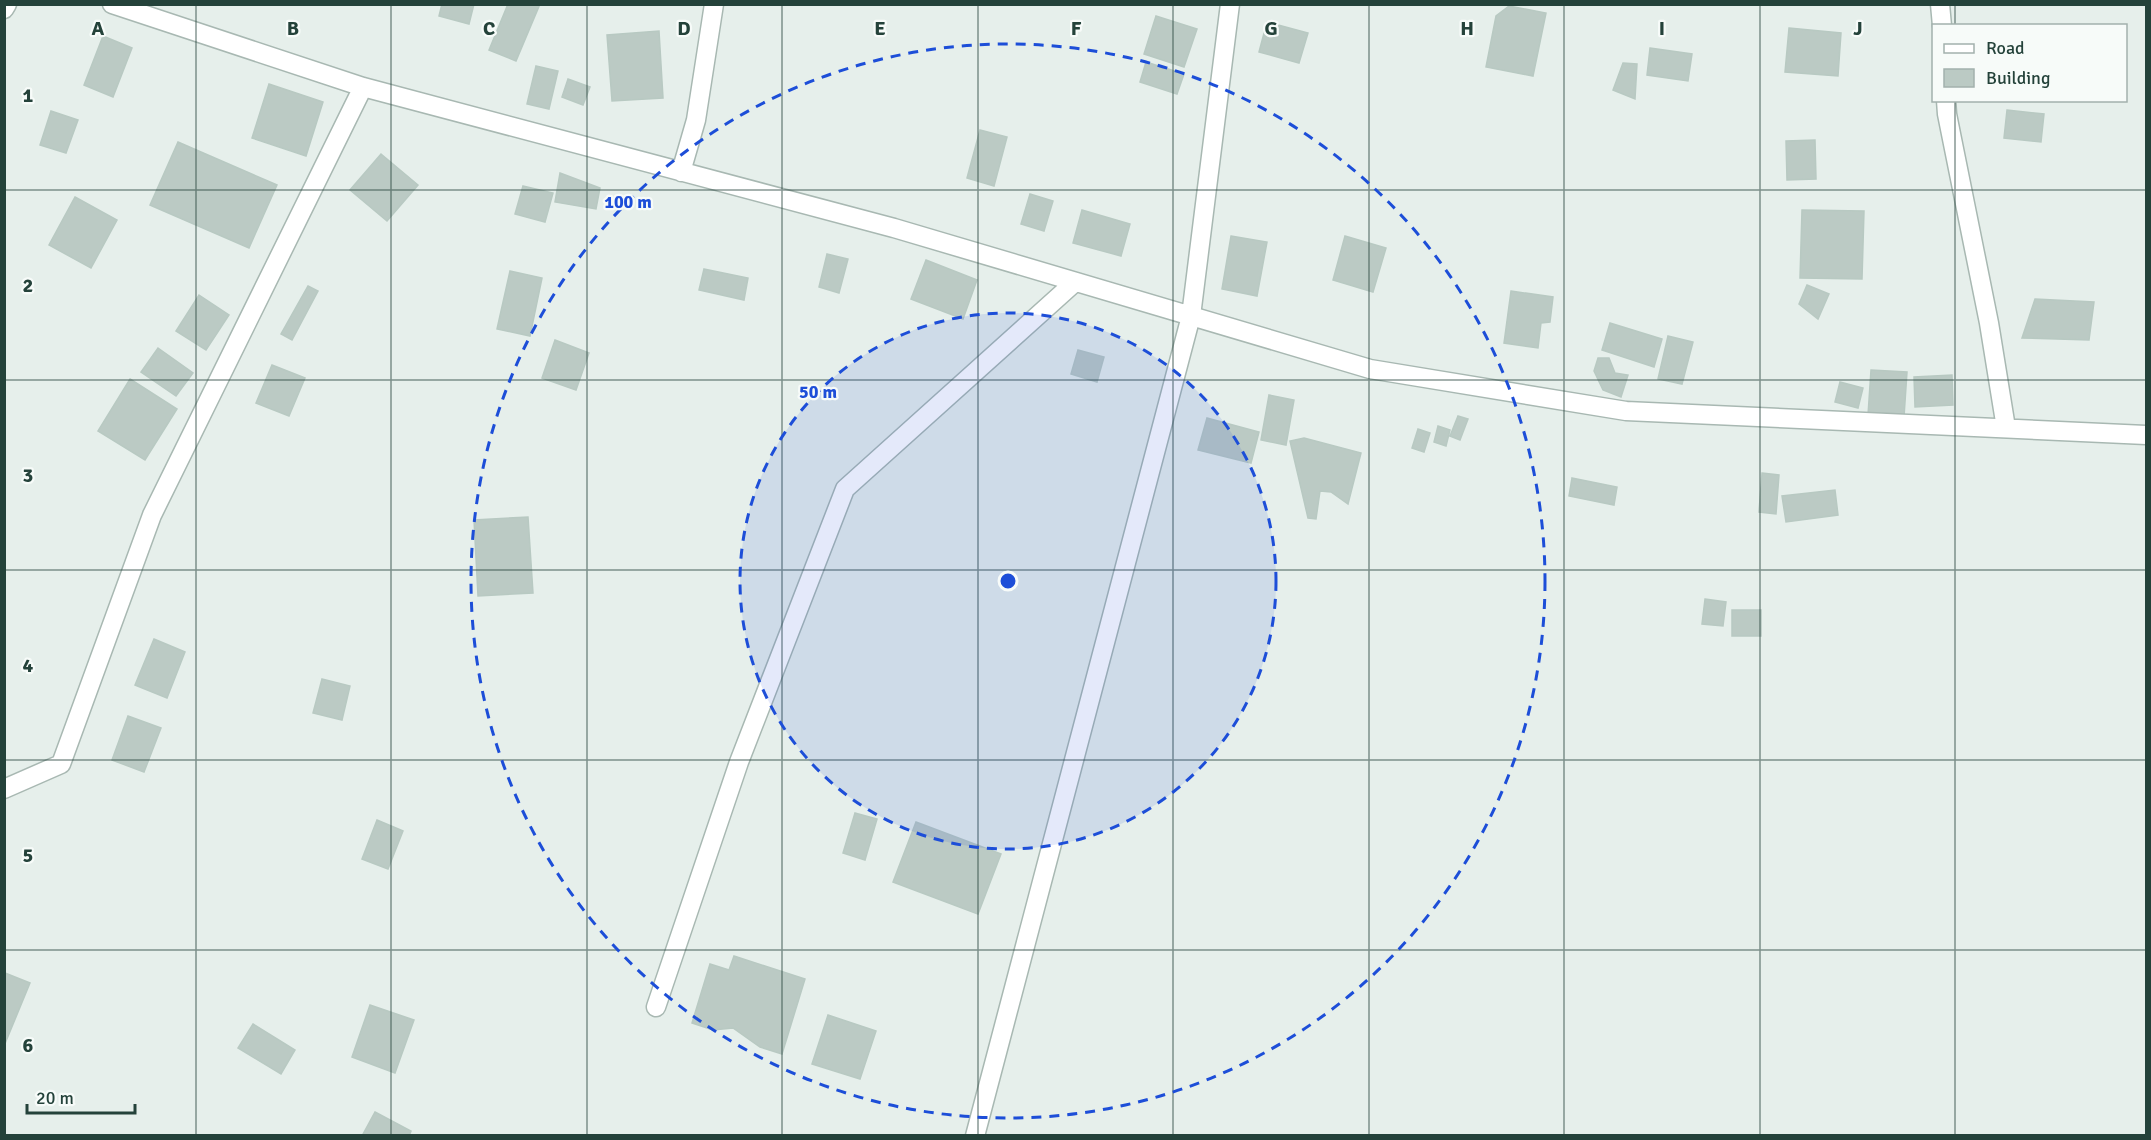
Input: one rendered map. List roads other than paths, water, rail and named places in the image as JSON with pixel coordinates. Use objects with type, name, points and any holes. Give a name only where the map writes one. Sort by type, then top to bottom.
[{"type":"street","points":[[4,9],[7,4]]},
{"type":"street","points":[[112,4],[363,87],[894,228],[1370,369],[1626,411],[2146,435]]},
{"type":"street","points":[[681,172],[696,120],[714,4]]},
{"type":"street","points":[[975,1136],[1191,316],[1230,4]]},
{"type":"street","points":[[1940,4],[1942,24]]},
{"type":"street","points":[[4,789],[61,764],[152,515],[363,87]]},
{"type":"street","points":[[1946,102],[2007,428]]},
{"type":"street","points":[[656,1007],[739,762],[845,489],[1075,282]]}]
